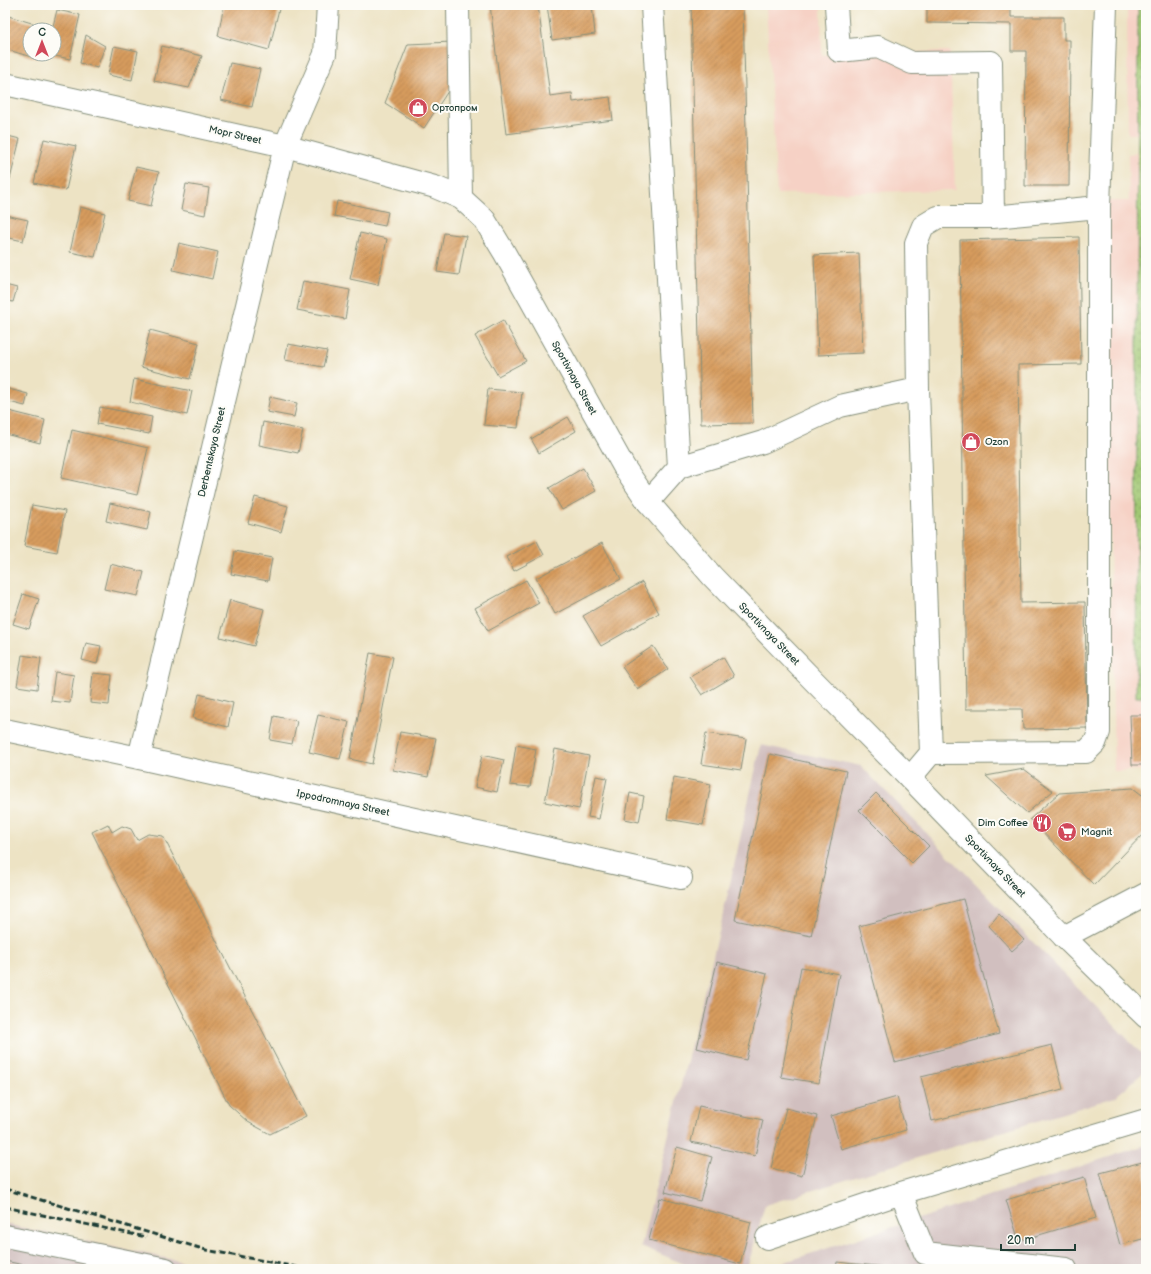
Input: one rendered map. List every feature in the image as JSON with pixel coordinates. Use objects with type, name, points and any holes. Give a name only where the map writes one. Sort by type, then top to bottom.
[{"type":"main road","name":"Derbentskaya Street","points":[[139,758],[285,146],[325,54],[328,5]]},
{"type":"main road","points":[[458,5],[462,198]]},
{"type":"main road","points":[[652,5],[679,467]]},
{"type":"main road","points":[[836,5],[839,51],[878,47],[912,63],[991,62],[993,217]]},
{"type":"main road","points":[[931,753],[1086,752],[1095,743],[1099,732],[1099,207],[1106,5]]},
{"type":"main road","name":"Mopr Street","points":[[5,84],[285,146],[435,187],[462,198]]},
{"type":"main road","name":"Sportivnaya Street","points":[[462,198],[484,220],[504,252],[624,467],[648,502],[712,576],[1064,937],[1146,1017]]},
{"type":"main road","points":[[910,778],[931,753],[918,389],[916,243],[923,226],[938,217],[993,217],[1099,207]]},
{"type":"main road","points":[[648,502],[679,467],[763,442],[840,406],[918,389]]},
{"type":"main road","name":"Ippodromnaya Street","points":[[5,730],[139,758],[681,878]]},
{"type":"main road","points":[[1064,937],[1146,894]]},
{"type":"main road","points":[[767,1238],[902,1194],[1146,1120]]},
{"type":"main road","points":[[902,1194],[925,1253],[1066,1269]]},
{"type":"main road","points":[[5,1236],[166,1269]]},
{"type":"shaded area","points":[[766,5],[821,5],[822,55],[950,51],[955,190],[777,194]]},
{"type":"shaded area","points":[[1127,5],[1146,5],[1146,770],[1114,771],[1105,201],[1129,201],[1128,154],[1137,153],[1137,134],[1128,134]]},
{"type":"shaded area","points":[[761,745],[861,766],[1146,1058],[1146,1070],[1115,1097],[765,1205],[747,1269],[696,1269],[641,1246],[721,924]]},
{"type":"shaded area","points":[[1146,1145],[1146,1269],[781,1269],[782,1263]]},
{"type":"shaded area","points":[[5,1224],[217,1269],[5,1269]]},
{"type":"green space","points":[[1138,5],[1146,5],[1146,697],[1136,697]]},
{"type":"building","points":[[224,5],[280,5],[269,50],[218,36]]},
{"type":"building","points":[[490,5],[538,5],[550,96],[572,93],[573,102],[610,97],[613,120],[506,134]]},
{"type":"building","points":[[547,5],[592,5],[595,34],[552,40]]},
{"type":"building","points":[[691,5],[743,5],[753,423],[701,424]]},
{"type":"building","points":[[927,5],[1011,5],[1011,17],[1064,17],[1064,40],[1070,40],[1069,186],[1025,186],[1026,51],[1011,51],[1011,24],[927,23]]},
{"type":"building","points":[[57,10],[80,15],[70,59],[62,57],[62,22],[54,22]]},
{"type":"building","points":[[5,15],[28,22],[22,22],[22,54],[5,49]]},
{"type":"building","points":[[86,35],[105,46],[97,68],[80,63]]},
{"type":"building","points":[[452,42],[452,85],[424,128],[385,103],[408,44]]},
{"type":"building","points":[[114,46],[138,51],[132,80],[108,75]]},
{"type":"building","points":[[162,46],[202,56],[189,88],[154,81]]},
{"type":"building","points":[[230,63],[260,69],[252,107],[221,100]]},
{"type":"building","points":[[8,136],[20,139],[10,179],[5,178],[5,147]]},
{"type":"building","points":[[44,139],[76,146],[66,190],[34,183]]},
{"type":"building","points":[[136,167],[159,172],[151,206],[128,201]]},
{"type":"building","points":[[186,184],[209,188],[205,215],[181,210]]},
{"type":"building","points":[[337,201],[388,212],[385,226],[334,216]]},
{"type":"building","points":[[80,207],[105,213],[95,257],[70,252]]},
{"type":"building","points":[[5,215],[28,220],[23,241],[5,237]]},
{"type":"building","points":[[360,233],[387,239],[378,285],[350,279]]},
{"type":"building","points":[[444,233],[466,236],[459,275],[437,272]]},
{"type":"building","points":[[1079,237],[1081,364],[1018,365],[1021,603],[1085,602],[1087,728],[1023,729],[1022,709],[966,709],[960,240]]},
{"type":"building","points":[[179,243],[218,252],[212,279],[173,270]]},
{"type":"building","points":[[859,253],[863,353],[818,355],[814,255]]},
{"type":"building","points":[[303,281],[350,290],[345,319],[297,310]]},
{"type":"building","points":[[5,285],[17,288],[13,302],[5,300]]},
{"type":"building","points":[[503,320],[526,361],[498,376],[475,336]]},
{"type":"building","points":[[150,330],[199,343],[190,379],[141,367]]},
{"type":"building","points":[[288,344],[327,351],[323,367],[285,360]]},
{"type":"building","points":[[134,379],[192,391],[187,415],[130,402]]},
{"type":"building","points":[[5,388],[28,394],[25,406],[5,401]]},
{"type":"building","points":[[488,389],[522,392],[518,428],[484,425]]},
{"type":"building","points":[[270,397],[297,403],[294,417],[267,412]]},
{"type":"building","points":[[100,407],[152,417],[149,434],[97,424]]},
{"type":"building","points":[[5,410],[45,420],[40,443],[5,434]]},
{"type":"building","points":[[568,417],[576,431],[539,453],[531,439]]},
{"type":"building","points":[[263,422],[303,430],[298,453],[259,445]]},
{"type":"building","points":[[72,430],[148,448],[137,495],[61,478]]},
{"type":"building","points":[[583,468],[596,491],[562,510],[549,488]]},
{"type":"building","points":[[255,497],[288,506],[281,532],[248,523]]},
{"type":"building","points":[[110,503],[151,512],[147,530],[106,521]]},
{"type":"building","points":[[32,505],[65,511],[57,552],[24,546]]},
{"type":"building","points":[[537,541],[544,555],[514,571],[507,557]]},
{"type":"building","points":[[602,543],[621,579],[555,614],[536,578]]},
{"type":"building","points":[[235,551],[272,558],[268,581],[231,574]]},
{"type":"building","points":[[110,564],[144,572],[138,596],[104,589]]},
{"type":"building","points":[[526,580],[539,603],[488,631],[475,608]]},
{"type":"building","points":[[642,582],[659,613],[601,646],[583,616]]},
{"type":"building","points":[[23,594],[39,599],[29,629],[13,624]]},
{"type":"building","points":[[230,600],[264,609],[254,646],[220,637]]},
{"type":"building","points":[[86,643],[101,646],[97,664],[82,660]]},
{"type":"building","points":[[653,646],[668,669],[638,690],[622,667]]},
{"type":"building","points":[[370,653],[393,657],[372,764],[350,759]]},
{"type":"building","points":[[22,655],[41,658],[37,689],[17,686]]},
{"type":"building","points":[[723,657],[734,676],[702,695],[690,677]]},
{"type":"building","points":[[55,672],[74,675],[70,703],[51,701]]},
{"type":"building","points":[[93,673],[112,675],[109,705],[90,703]]},
{"type":"building","points":[[199,694],[233,703],[228,727],[193,718]]},
{"type":"building","points":[[318,715],[349,722],[340,759],[309,752]]},
{"type":"building","points":[[1130,715],[1146,715],[1146,765],[1132,765]]},
{"type":"building","points":[[274,716],[297,721],[292,744],[270,740]]},
{"type":"building","points":[[400,732],[436,738],[428,777],[393,770]]},
{"type":"building","points":[[706,733],[746,739],[741,770],[701,764]]},
{"type":"building","points":[[516,745],[536,749],[530,787],[510,785]]},
{"type":"building","points":[[555,749],[589,756],[579,809],[545,802]]},
{"type":"building","points":[[770,754],[846,771],[811,936],[735,920]]},
{"type":"building","points":[[482,755],[504,760],[497,792],[475,787]]},
{"type":"building","points":[[1024,769],[1053,791],[1027,813],[986,776]]},
{"type":"building","points":[[596,776],[607,778],[599,819],[588,817]]},
{"type":"building","points":[[674,777],[711,784],[703,825],[667,819]]},
{"type":"building","points":[[1133,788],[1146,798],[1146,831],[1094,885],[1030,819],[1059,793]]},
{"type":"building","points":[[630,793],[644,796],[639,822],[625,819]]},
{"type":"building","points":[[876,793],[929,846],[912,863],[859,810]]},
{"type":"building","points":[[108,824],[112,832],[122,826],[131,829],[137,840],[148,834],[163,836],[306,1116],[270,1134],[248,1122],[229,1105],[92,832]]},
{"type":"building","points":[[963,899],[999,1034],[895,1062],[859,926]]},
{"type":"building","points":[[999,914],[1024,940],[1012,951],[989,926]]},
{"type":"building","points":[[717,962],[767,974],[746,1060],[697,1048]]},
{"type":"building","points":[[801,967],[839,974],[819,1083],[781,1077]]},
{"type":"building","points":[[1052,1045],[1063,1089],[932,1121],[921,1077]]},
{"type":"building","points":[[897,1097],[906,1130],[841,1149],[831,1116]]},
{"type":"building","points":[[699,1106],[763,1120],[755,1156],[691,1142]]},
{"type":"building","points":[[786,1108],[817,1116],[802,1176],[771,1168]]},
{"type":"building","points":[[677,1147],[712,1157],[700,1201],[665,1192]]},
{"type":"building","points":[[1146,1161],[1146,1238],[1120,1245],[1100,1173]]},
{"type":"building","points":[[1084,1177],[1096,1218],[1019,1241],[1006,1200]]},
{"type":"building","points":[[660,1198],[751,1222],[740,1264],[649,1240]]},
{"type":"building","points":[[5,1261],[38,1268],[38,1269],[5,1269]]},
{"type":"building","points":[[837,1262],[896,1268],[896,1269],[836,1269]]},
{"type":"railway","points":[[5,1189],[206,1250],[307,1269]]},
{"type":"railway","points":[[5,1207],[146,1237]]},
{"type":"place","name":"Ортопром","points":[[418,108]]},
{"type":"place","name":"Ozon","points":[[971,442]]},
{"type":"place","name":"Dim Coffee","points":[[1042,823]]},
{"type":"place","name":"Magnit","points":[[1067,832]]}]
